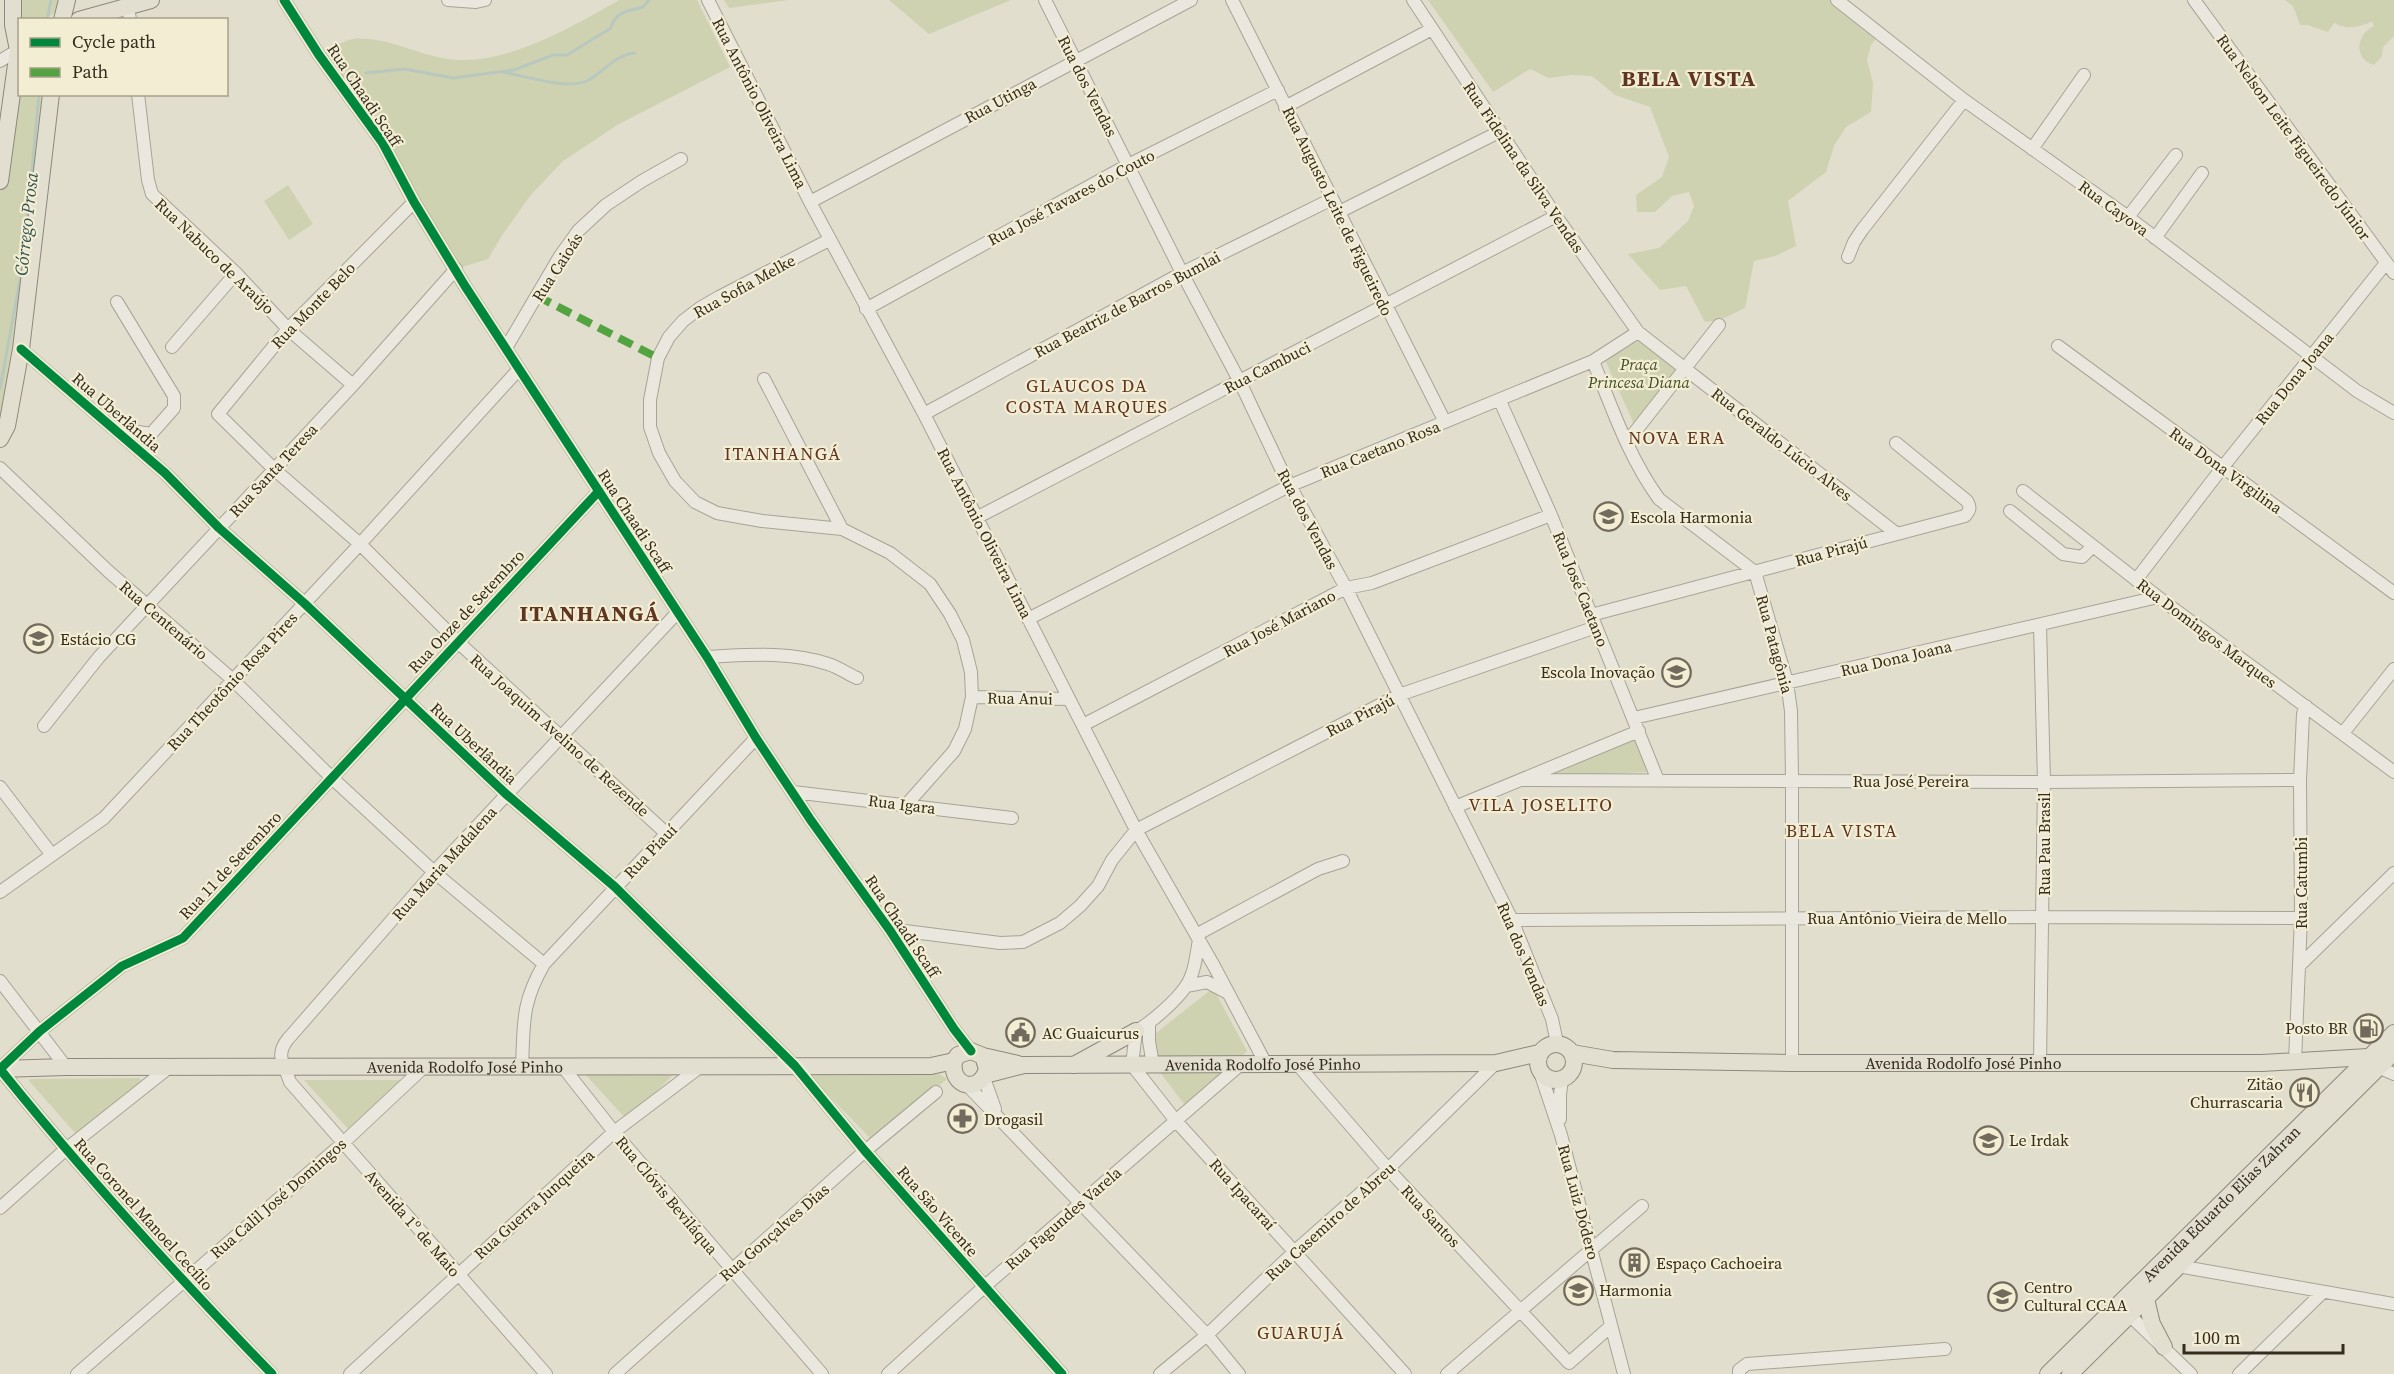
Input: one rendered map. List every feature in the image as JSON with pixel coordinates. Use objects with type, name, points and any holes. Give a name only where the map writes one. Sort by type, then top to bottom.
[{"type":"main road","points":[[13,0],[13,25],[18,45]]},
{"type":"main road","points":[[62,18],[67,0]]},
{"type":"main road","points":[[94,18],[129,13],[151,0]]},
{"type":"main road","points":[[0,181],[18,56]]},
{"type":"main road","points":[[0,439],[7,426],[21,349],[51,96]]},
{"type":"main road","points":[[1074,1065],[1143,1027]]},
{"type":"main road","name":"Avenida Eduardo Elias Zahran","points":[[2070,1374],[2124,1310],[2146,1299],[2372,1069],[2394,1033]]},
{"type":"main road","points":[[1566,1076],[1575,1063],[1572,1053],[1566,1046],[1557,1043],[1542,1049],[1540,1065],[1548,1079],[1566,1076],[1613,1060]]},
{"type":"main road","points":[[964,1052],[977,1053],[986,1062],[985,1077],[973,1085],[962,1082],[953,1070],[954,1060],[964,1052]]},
{"type":"main road","name":"Avenida Eduardo Elias Zahran","points":[[2048,1374],[2124,1310],[2372,1069],[2394,1052]]},
{"type":"main road","name":"Avenida Rodolfo José Pinho","points":[[977,1053],[1024,1065],[1499,1063],[1540,1065]]},
{"type":"main road","points":[[1572,1053],[1613,1060]]},
{"type":"main road","name":"Avenida Rodolfo José Pinho","points":[[0,1069],[931,1066],[954,1060]]},
{"type":"main road","name":"Avenida Rodolfo José Pinho","points":[[1613,1060],[1792,1063],[2262,1063],[2312,1060],[2372,1069]]},
{"type":"main road","name":"Avenida Rodolfo José Pinho","points":[[985,1077],[1024,1065]]},
{"type":"main road","name":"Avenida Rodolfo José Pinho","points":[[931,1066],[962,1082]]},
{"type":"main road","points":[[2146,1299],[2152,1324],[2164,1347]]},
{"type":"street","name":"Rua Chaadi Scaff","points":[[284,0],[319,55],[382,142],[414,202],[456,269],[676,613],[707,657],[756,738],[810,819],[889,929],[954,1029],[977,1053]]},
{"type":"street","points":[[448,0],[476,2],[485,0]]},
{"type":"street","name":"Rua Antônio Oliveira Lima","points":[[708,0],[829,240],[978,517],[1136,830],[1266,1064]]},
{"type":"street","name":"Rua dos Vendas","points":[[1045,0],[1182,273],[1240,382],[1289,486],[1346,588],[1512,920],[1552,1019],[1557,1043]]},
{"type":"street","name":"Rua Utinga","points":[[810,202],[1191,0]]},
{"type":"street","name":"Rua Augusto Leite de Figueiredo","points":[[1232,0],[1445,422]]},
{"type":"street","name":"Rua Fidelina da Silva Vendas","points":[[1413,0],[1499,132],[1638,332]]},
{"type":"street","name":"Rua Cayova","points":[[1837,0],[1964,100],[2128,217],[2357,391],[2394,413]]},
{"type":"street","name":"Rua Nelson Leite Figueiredo Júnior","points":[[2194,0],[2390,268]]},
{"type":"street","points":[[1286,107],[1432,29]]},
{"type":"street","points":[[0,60],[18,50]]},
{"type":"street","points":[[2032,149],[2084,75]]},
{"type":"street","name":"Rua José Tavares do Couto","points":[[866,309],[1128,165],[1278,90]]},
{"type":"street","name":"Rua Nabuco de Araújo","points":[[138,96],[148,180],[152,194],[236,273],[288,329],[353,386]]},
{"type":"street","points":[[1848,257],[1862,230],[1964,100]]},
{"type":"street","points":[[1339,212],[1499,132]]},
{"type":"street","points":[[2128,217],[2175,155]]},
{"type":"street","name":"Rua Caioás","points":[[506,348],[560,256],[578,231],[606,205],[642,180],[681,159]]},
{"type":"street","points":[[2155,238],[2202,173]]},
{"type":"street","name":"Rua Beatriz de Barros Bumlai","points":[[924,414],[1182,273],[1332,199]]},
{"type":"street","name":"Rua Monte Belo","points":[[218,414],[288,329],[414,202]]},
{"type":"street","name":"Rua Cambuci","points":[[978,517],[1556,216]]},
{"type":"street","name":"Rua Sofia Melke","points":[[829,240],[700,308],[684,321],[669,337],[658,358],[650,400],[650,427],[659,453],[675,481],[695,502],[717,513],[762,521],[842,529],[890,553],[930,584],[950,614],[963,640],[971,672],[972,697],[965,729],[954,751],[907,804]]},
{"type":"street","name":"Rua Dona Joana","points":[[2136,580],[2311,356],[2390,268]]},
{"type":"street","name":"Rua Santa Teresa","points":[[44,726],[99,657],[353,386],[456,269]]},
{"type":"street","points":[[172,347],[236,273]]},
{"type":"street","points":[[112,427],[151,434],[174,408],[175,402],[174,396],[117,302]]},
{"type":"street","points":[[1627,441],[1719,325]]},
{"type":"street","name":"Rua Caetano Rosa","points":[[1028,619],[1289,486],[1593,362],[1638,332]]},
{"type":"street","name":"Rua Geraldo Lúcio Alves","points":[[1638,332],[1897,534]]},
{"type":"street","name":"Rua Dona Virgilina","points":[[2058,346],[2394,593]]},
{"type":"street","name":"Rua Uberlândia","points":[[21,349],[165,473],[219,528],[304,603],[507,794],[615,887],[795,1066]]},
{"type":"street","name":"Rua Patagônia","points":[[1593,362],[1647,483],[1659,499],[1755,572],[1787,682],[1791,711],[1792,780],[1792,1063]]},
{"type":"street","name":"Rua Theotônio Rosa Pires","points":[[0,892],[104,818],[360,544],[519,369]]},
{"type":"street","points":[[764,380],[842,529]]},
{"type":"street","name":"Rua José Caetano","points":[[1500,401],[1551,515],[1657,778]]},
{"type":"street","name":"Rua Joaquim Avelino de Rezende","points":[[218,414],[275,470],[360,544],[458,642],[667,834]]},
{"type":"street","name":"Rua Pirajú","points":[[1591,615],[1965,516],[1970,506],[1896,443]]},
{"type":"street","name":"Rua Centenário","points":[[0,468],[108,571],[233,680],[331,777],[434,872],[544,964]]},
{"type":"street","name":"Rua Domingos Marques","points":[[2023,490],[2158,597],[2394,772]]},
{"type":"street","name":"Rua Onze de Setembro","points":[[331,777],[599,491]]},
{"type":"street","points":[[2010,511],[2063,554],[2082,556],[2093,546]]},
{"type":"street","name":"Rua José Mariano","points":[[1083,725],[1346,588],[1372,583],[1551,515]]},
{"type":"street","name":"Rua Dona Joana","points":[[1634,718],[2158,597]]},
{"type":"street","name":"Rua Maria Madalena","points":[[287,1068],[281,1059],[283,1046],[434,872],[676,613]]},
{"type":"street","name":"Rua Pau Brasil","points":[[2040,625],[2044,782],[2044,917],[2040,1063]]},
{"type":"street","name":"Rua Pirajú","points":[[1136,830],[1399,695],[1596,627]]},
{"type":"street","points":[[707,657],[764,654],[809,659],[830,665],[857,678]]},
{"type":"street","points":[[2343,733],[2394,669]]},
{"type":"street","name":"Rua Anui","points":[[972,697],[1068,699]]},
{"type":"street","name":"Rua Catumbi","points":[[2295,1061],[2301,918],[2302,714],[2306,706]]},
{"type":"street","points":[[1455,807],[1639,731]]},
{"type":"street","name":"Rua Piauí","points":[[522,1068],[524,1011],[528,996],[544,964],[756,738]]},
{"type":"street","name":"Rua 11 de Setembro","points":[[0,1069],[39,1031],[122,966],[183,938],[331,777]]},
{"type":"street","name":"Rua José Pereira","points":[[1522,780],[1657,778],[2044,782],[2300,780]]},
{"type":"street","points":[[0,787],[52,855]]},
{"type":"street","name":"Rua Igara","points":[[793,792],[907,804],[1012,819]]},
{"type":"street","points":[[889,929],[1000,943],[1023,942],[1059,923],[1080,906],[1098,886],[1112,860],[1136,830]]},
{"type":"street","points":[[1132,1065],[1143,1027],[1186,986],[1193,970],[1198,938],[1318,869],[1343,861]]},
{"type":"street","points":[[2300,965],[2394,873]]},
{"type":"street","name":"Rua Antônio Vieira de Mello","points":[[1512,920],[2301,918]]},
{"type":"street","points":[[0,981],[66,1067]]},
{"type":"street","points":[[1186,986],[1207,982],[1229,995]]},
{"type":"street","points":[[1143,1027],[1149,1041],[1153,1065]]},
{"type":"street","name":"Rua Casemiro de Abreu","points":[[1160,1374],[1207,1335],[1295,1251],[1388,1169],[1499,1063]]},
{"type":"street","name":"Rua Ipacaraí","points":[[1132,1065],[1176,1121],[1405,1374]]},
{"type":"street","name":"Rua Fagundes Varela","points":[[888,1374],[1079,1203],[1240,1065]]},
{"type":"street","name":"Rua Santos","points":[[1298,1065],[1388,1169],[1569,1363],[1611,1326]]},
{"type":"street","name":"Rua Luiz Dódero","points":[[1540,1065],[1593,1249],[1624,1374]]},
{"type":"street","name":"Rua São Vicente","points":[[795,1066],[865,1151],[1062,1374]]},
{"type":"street","name":"Rua Clóvis Beviláqua","points":[[563,1067],[614,1132],[822,1374]]},
{"type":"street","name":"Rua Guerra Junqueira","points":[[350,1374],[614,1132],[700,1067]]},
{"type":"street","name":"Avenida 1º de Maio","points":[[287,1068],[290,1082],[546,1374]]},
{"type":"street","name":"Rua Calil José Domingos","points":[[77,1374],[343,1143],[423,1068]]},
{"type":"street","name":"Rua Coronel Manoel Cecílio","points":[[0,1069],[65,1150],[183,1281],[272,1374]]},
{"type":"street","points":[[0,1208],[65,1150],[167,1069]]},
{"type":"street","name":"Rua Luiz Dódero","points":[[1561,1135],[1560,1095],[1566,1076]]},
{"type":"street","points":[[985,1077],[996,1113]]},
{"type":"street","points":[[962,1082],[996,1113],[1079,1203],[1207,1335],[1239,1374]]},
{"type":"street","name":"Rua Gonçalves Dias","points":[[615,1374],[865,1151],[936,1092]]},
{"type":"street","points":[[1447,1374],[1642,1206]]},
{"type":"street","points":[[2178,1266],[2394,1304]]},
{"type":"street","points":[[2240,1374],[2323,1292]]},
{"type":"street","points":[[2124,1310],[2191,1374]]},
{"type":"street","points":[[1739,1374],[1739,1370],[1748,1364],[1945,1348]]},
{"type":"green space","points":[[20,0],[61,0],[50,16],[20,18]]},
{"type":"green space","points":[[619,0],[697,0],[730,67],[619,124],[563,161],[530,196],[488,259],[456,269],[319,55],[349,40],[366,39],[447,59],[480,59],[501,55],[543,40]]},
{"type":"green space","points":[[724,0],[789,0],[729,8]]},
{"type":"green space","points":[[889,0],[1011,0],[929,34]]},
{"type":"green space","points":[[1428,0],[1848,0],[1884,28],[1871,45],[1867,60],[1873,83],[1871,112],[1846,127],[1834,146],[1826,172],[1788,201],[1796,246],[1775,256],[1754,261],[1745,308],[1720,320],[1705,322],[1686,286],[1660,290],[1628,254],[1659,248],[1688,221],[1694,206],[1689,192],[1672,196],[1655,212],[1637,212],[1636,195],[1662,177],[1669,157],[1650,107],[1615,95],[1592,76],[1571,75],[1549,78],[1530,69],[1493,92]]},
{"type":"green space","points":[[2285,0],[2394,0],[2394,36],[2383,47],[2382,56],[2374,65],[2363,58],[2359,46],[2363,35],[2374,26],[2372,22],[2353,27],[2334,23],[2328,32],[2300,25],[2293,6]]},
{"type":"green space","points":[[20,96],[51,96],[0,439],[0,181]]},
{"type":"green space","points":[[288,185],[313,224],[289,240],[264,201]]},
{"type":"green space","name":"Praça Princesa Diana","points":[[1638,341],[1677,368],[1634,424],[1605,360]]},
{"type":"green space","points":[[1638,736],[1650,772],[1538,776]]},
{"type":"green space","points":[[1213,988],[1247,1051],[1233,1068],[1187,1108],[1156,1067],[1151,1037]]},
{"type":"green space","points":[[931,1069],[947,1079],[872,1140],[807,1073]]},
{"type":"green space","points":[[583,1072],[674,1074],[627,1120]]},
{"type":"green space","points":[[139,1078],[142,1080],[79,1134],[76,1134],[29,1081],[29,1079]]},
{"type":"green space","points":[[304,1080],[402,1080],[348,1129]]},
{"type":"waterway","name":"Córrego Prosa","points":[[47,18],[51,0]]},
{"type":"waterway","points":[[366,73],[405,69],[453,78],[514,70],[553,55],[567,55],[611,28],[619,15],[643,7],[649,0]]},
{"type":"waterway","points":[[503,72],[557,83],[579,83],[587,81],[621,57],[635,53]]},
{"type":"waterway","name":"Córrego Prosa","points":[[25,245],[39,96]]},
{"type":"waterway","name":"Córrego Prosa","points":[[0,389],[24,258]]},
{"type":"marked path","points":[[537,296],[658,358]]},
{"type":"cycle path","points":[[284,0],[319,55],[382,142],[414,202],[465,286],[707,657],[756,738],[971,1051]]},
{"type":"cycle path","points":[[21,349],[165,473],[219,528],[304,603],[506,794],[615,887],[795,1066],[865,1151],[1062,1374]]},
{"type":"cycle path","points":[[272,1374],[133,1225],[0,1069],[40,1031],[122,966],[183,938],[599,491]]},
{"type":"place","name":"Escola Harmonia","points":[[1609,517]]},
{"type":"place","name":"Estácio CG","points":[[39,639]]},
{"type":"place","name":"Escola Inovação","points":[[1676,672]]},
{"type":"place","name":"Posto BR","points":[[2369,1028]]},
{"type":"place","name":"AC Guaicurus","points":[[1021,1033]]},
{"type":"place","name":"Zitão Churrascaria","points":[[2304,1093]]},
{"type":"place","name":"Drogasil","points":[[963,1119]]},
{"type":"place","name":"Le Irdak","points":[[1988,1140]]},
{"type":"place","name":"Espaço Cachoeira","points":[[1635,1263]]},
{"type":"place","name":"Harmonia","points":[[1578,1290]]},
{"type":"place","name":"Centro Cultural CCAA","points":[[2003,1296]]},
{"type":"district","name":"BELA VISTA","points":[[1689,78]]},
{"type":"district","name":"GLAUCOS DA COSTA MARQUES","points":[[1087,395]]},
{"type":"district","name":"NOVA ERA","points":[[1677,437]]},
{"type":"district","name":"ITANHANGÁ","points":[[783,453]]},
{"type":"district","name":"ITANHANGÁ","points":[[590,613]]},
{"type":"district","name":"VILA JOSELITO","points":[[1541,804]]},
{"type":"district","name":"BELA VISTA","points":[[1842,830]]},
{"type":"district","name":"GUARUJÁ","points":[[1301,1332]]}]
